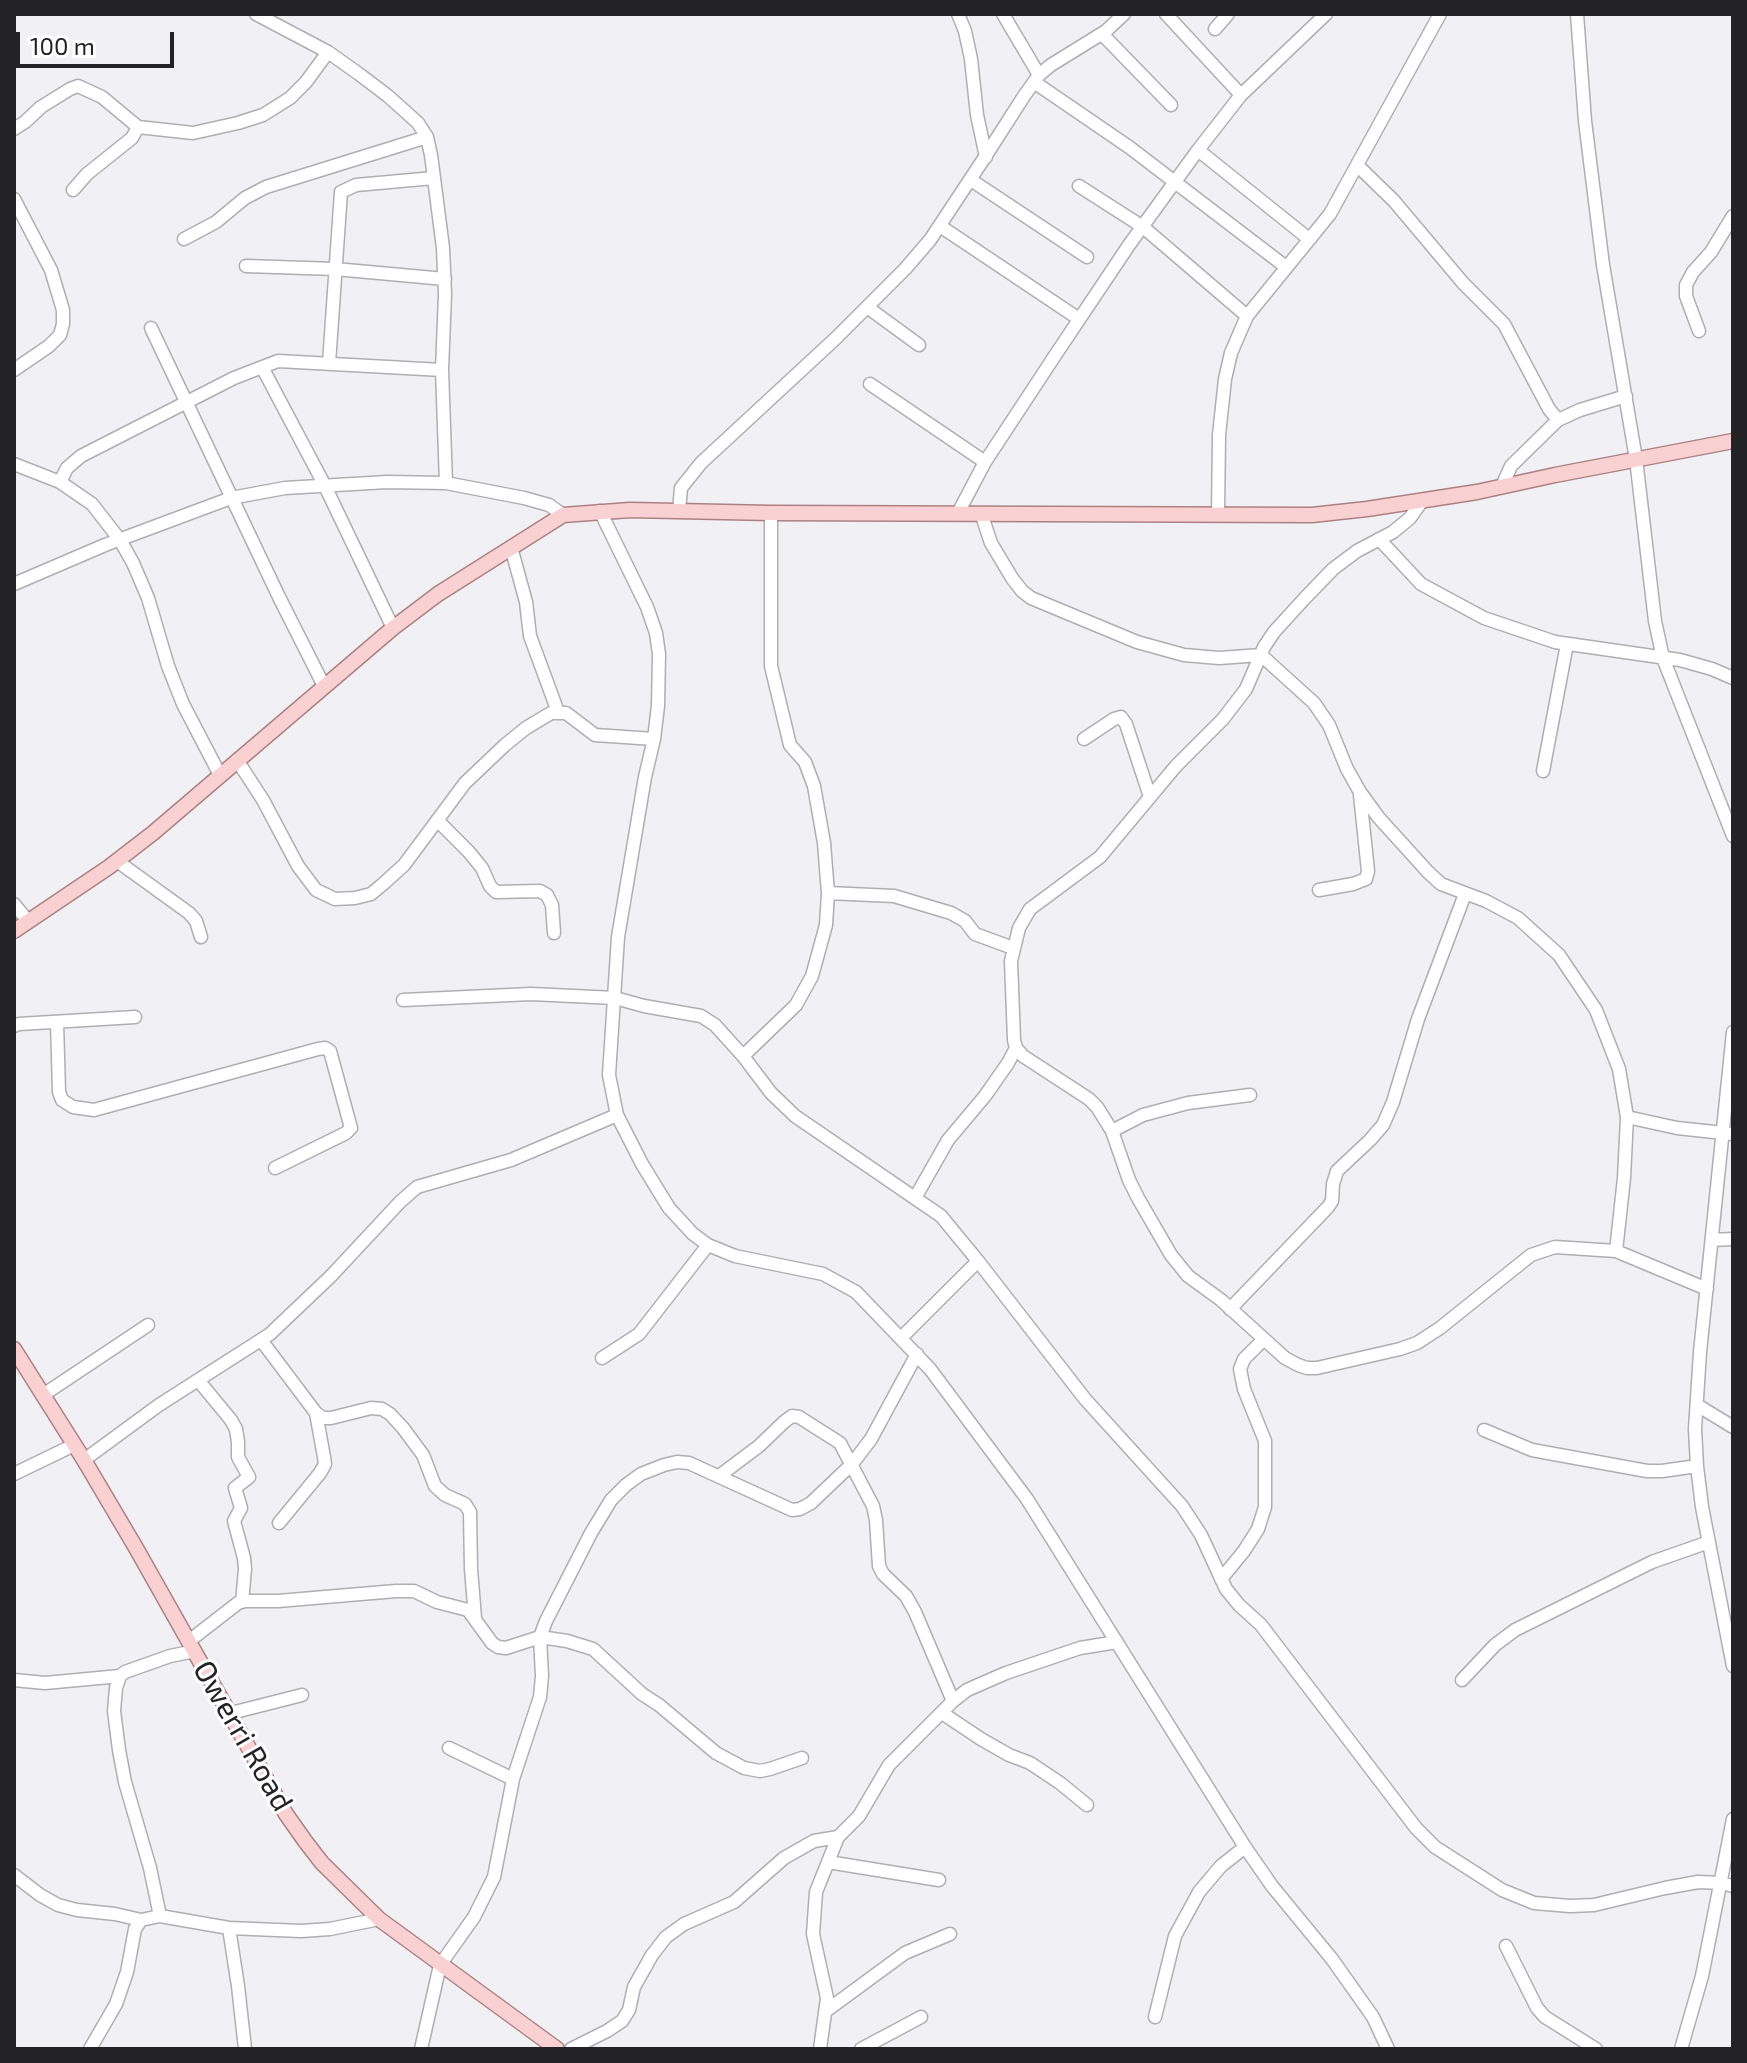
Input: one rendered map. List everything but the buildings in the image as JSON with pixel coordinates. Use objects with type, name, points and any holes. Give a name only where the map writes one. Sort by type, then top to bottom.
[{"type":"main road","points":[[14,931],[153,833],[393,628],[438,594],[563,515],[600,511],[679,511],[1312,515],[1422,501],[1733,441]]},
{"type":"main road","name":"Owerri Road","points":[[14,1349],[84,1460],[286,1814],[322,1863],[379,1919],[557,2049]]},
{"type":"street","points":[[256,14],[328,52],[388,96],[418,123],[427,137],[445,279],[442,370],[446,483]]},
{"type":"street","points":[[975,14],[959,17],[971,59],[977,115],[986,157]]},
{"type":"street","points":[[1003,14],[1037,79],[1286,267]]},
{"type":"street","points":[[679,511],[681,488],[701,463],[905,269],[940,226],[1037,79],[1051,65],[1102,34],[1124,14]]},
{"type":"street","points":[[1166,14],[1241,95]]},
{"type":"street","points":[[1215,29],[1228,14]]},
{"type":"street","points":[[958,513],[985,462],[1079,319],[1198,150],[1241,95],[1326,14]]},
{"type":"street","points":[[1218,514],[1219,435],[1225,379],[1231,353],[1247,316],[1330,214],[1440,14]]},
{"type":"street","points":[[1577,14],[1585,121],[1603,265],[1636,459],[1655,621],[1663,658],[1733,836]]},
{"type":"street","points":[[1102,34],[1171,105]]},
{"type":"street","points":[[14,129],[41,107],[78,86],[102,97],[138,127],[193,133],[238,123],[263,115],[290,98],[328,52]]},
{"type":"street","points":[[73,190],[87,174],[132,138],[138,127]]},
{"type":"street","points":[[184,239],[216,222],[245,198],[266,187],[427,137]]},
{"type":"street","points":[[1198,150],[1309,239]]},
{"type":"street","points":[[1358,166],[1394,201],[1463,283],[1504,324],[1549,409],[1558,420]]},
{"type":"street","points":[[329,363],[341,192],[370,182],[434,178]]},
{"type":"street","points":[[971,180],[1087,257]]},
{"type":"street","points":[[1079,186],[1143,227],[1247,316]]},
{"type":"street","points":[[14,199],[51,270],[63,310],[60,335],[14,370]]},
{"type":"street","points":[[1699,331],[1686,296],[1686,285],[1733,216]]},
{"type":"street","points":[[940,226],[1079,319]]},
{"type":"street","points":[[246,266],[335,269],[445,279]]},
{"type":"street","points":[[867,307],[919,345]]},
{"type":"street","points":[[151,328],[324,686]]},
{"type":"street","points":[[60,482],[67,468],[81,456],[186,401],[278,361],[442,370]]},
{"type":"street","points":[[262,367],[325,486],[393,628]]},
{"type":"street","points":[[870,384],[985,462]]},
{"type":"street","points":[[1502,486],[1511,466],[1558,420],[1626,396]]},
{"type":"street","points":[[14,464],[60,482],[92,504],[120,540],[148,598],[183,704],[220,775]]},
{"type":"street","points":[[14,584],[231,498],[285,488],[387,482],[446,483],[524,498],[549,505],[563,515]]},
{"type":"street","points":[[1422,501],[1393,532],[1357,551],[1333,569],[1274,632],[1239,700],[1176,766],[1100,857],[1030,909],[1019,928],[1011,961],[1016,1048],[1023,1056],[1089,1099],[1104,1117],[1129,1180],[1171,1255],[1188,1276],[1285,1358],[1307,1368],[1417,1343],[1531,1255],[1555,1247],[1616,1251],[1707,1289]]},
{"type":"street","points":[[600,511],[647,607],[659,654],[654,739],[618,937],[609,1075],[617,1115],[642,1164],[669,1208],[708,1245],[735,1256],[823,1274],[856,1292],[917,1354],[1027,1499],[1245,1847],[1272,1886],[1332,1959],[1373,2017],[1388,2049]]},
{"type":"street","points":[[743,1056],[796,1005],[812,976],[826,925],[828,893],[824,843],[814,786],[805,762],[790,745],[771,666],[771,513]]},
{"type":"street","points":[[981,513],[991,543],[1012,578],[1031,598],[1137,642],[1184,655],[1219,658],[1261,655],[1314,703],[1329,725],[1360,792],[1428,872],[1441,884],[1486,901],[1518,918],[1559,955],[1596,1010],[1619,1069],[1627,1117],[1616,1251]]},
{"type":"street","points":[[1379,539],[1421,584],[1484,618],[1567,644],[1696,664],[1733,678]]},
{"type":"street","points":[[511,547],[526,602],[530,636],[558,712]]},
{"type":"street","points":[[1543,771],[1567,644]]},
{"type":"street","points":[[237,760],[263,800],[298,866],[316,890],[335,899],[355,898],[371,894],[404,865],[465,783],[505,745],[551,713],[566,713],[595,735],[654,739]]},
{"type":"street","points":[[1084,739],[1121,717],[1150,797]]},
{"type":"street","points":[[1319,890],[1366,879],[1368,871],[1360,792]]},
{"type":"street","points":[[438,821],[469,852],[496,892],[540,891],[547,895],[552,905],[554,933]]},
{"type":"street","points":[[117,861],[189,913],[196,921],[201,937]]},
{"type":"street","points":[[828,893],[894,896],[951,913],[965,921],[975,934],[1013,948]]},
{"type":"street","points":[[1230,1309],[1328,1207],[1332,1201],[1337,1171],[1383,1125],[1418,1019],[1465,894]]},
{"type":"street","points":[[14,904],[28,921]]},
{"type":"street","points":[[403,1000],[531,994],[615,998],[701,1016],[715,1025],[771,1093],[795,1116],[941,1216],[1085,1399],[1182,1506],[1201,1535],[1226,1589],[1280,1648],[1416,1828],[1435,1847],[1502,1890],[1534,1903],[1594,1905],[1698,1882],[1727,1884]]},
{"type":"street","points":[[14,1026],[135,1017]]},
{"type":"street","points":[[57,1022],[59,1092],[62,1100],[73,1107],[94,1110],[318,1049],[330,1051],[351,1128],[275,1168]]},
{"type":"street","points":[[1733,1032],[1728,1134],[1712,1240],[1695,1429],[1697,1466],[1709,1542],[1733,1666]]},
{"type":"street","points":[[915,1198],[948,1140],[985,1096],[1016,1048]]},
{"type":"street","points":[[1112,1131],[1143,1115],[1188,1103],[1250,1095]]},
{"type":"street","points":[[84,1460],[159,1405],[270,1334],[417,1187],[511,1160],[617,1115]]},
{"type":"street","points":[[1627,1117],[1677,1128],[1728,1134]]},
{"type":"street","points":[[1712,1240],[1733,1239]]},
{"type":"street","points":[[602,1358],[639,1334],[708,1245]]},
{"type":"street","points":[[901,1338],[978,1261]]},
{"type":"street","points":[[43,1395],[148,1325]]},
{"type":"street","points":[[1221,1579],[1258,1529],[1265,1507],[1265,1441],[1244,1389],[1240,1369],[1244,1359],[1264,1339]]},
{"type":"street","points":[[261,1340],[323,1418],[371,1408],[390,1414],[423,1455],[435,1486],[445,1495],[465,1504],[470,1512],[475,1618]]},
{"type":"street","points":[[421,2049],[440,1965],[474,1917],[494,1877],[513,1779],[540,1697],[540,1637],[591,1533],[611,1500],[641,1474],[677,1462],[689,1463],[792,1510],[800,1509],[811,1503],[852,1464],[871,1439],[917,1354]]},
{"type":"street","points":[[198,1380],[236,1429],[238,1457],[249,1477],[235,1488],[241,1508],[234,1521],[245,1569],[242,1602]]},
{"type":"street","points":[[1697,1405],[1733,1427]]},
{"type":"street","points":[[279,1523],[325,1464],[316,1413]]},
{"type":"street","points":[[719,1476],[792,1416],[799,1417],[840,1443],[873,1506],[879,1566],[906,1596],[915,1612],[953,1701]]},
{"type":"street","points":[[1484,1430],[1532,1450],[1647,1471],[1697,1466]]},
{"type":"street","points":[[14,1474],[74,1445]]},
{"type":"street","points":[[1462,1680],[1495,1645],[1515,1630],[1652,1562],[1709,1542]]},
{"type":"street","points":[[14,1680],[45,1683],[120,1676],[192,1646],[242,1602],[414,1591],[437,1602],[468,1610],[498,1647],[506,1648],[540,1637],[593,1649],[642,1694],[716,1753],[744,1768],[760,1771],[802,1758]]},
{"type":"street","points":[[820,2049],[827,1998],[813,1934],[816,1892],[838,1837],[859,1816],[889,1765],[967,1690],[1080,1648],[1117,1642]]},
{"type":"street","points":[[120,1676],[114,1711],[119,1750],[160,1916]]},
{"type":"street","points":[[231,1713],[302,1695]]},
{"type":"street","points":[[942,1713],[995,1747],[1030,1763],[1087,1805]]},
{"type":"street","points":[[449,1748],[513,1779]]},
{"type":"street","points":[[1681,2049],[1727,1884],[1733,1819]]},
{"type":"street","points":[[571,2049],[622,2021],[629,2010],[634,1987],[666,1937],[684,1924],[734,1902],[784,1858],[814,1841],[838,1837]]},
{"type":"street","points":[[1155,2017],[1175,1936],[1199,1892],[1221,1866],[1245,1847]]},
{"type":"street","points":[[828,1862],[939,1880]]},
{"type":"street","points":[[14,1875],[58,1905],[141,1920],[160,1916],[229,1928],[301,1931],[330,1929],[379,1919]]},
{"type":"street","points":[[90,2049],[116,2004],[127,1972],[135,1929],[141,1920]]},
{"type":"street","points":[[229,1928],[245,2049]]},
{"type":"street","points":[[826,2011],[905,1953],[950,1934]]},
{"type":"street","points":[[1506,1946],[1537,2008],[1545,2017],[1596,2049]]},
{"type":"street","points":[[861,2049],[921,2017]]}]
